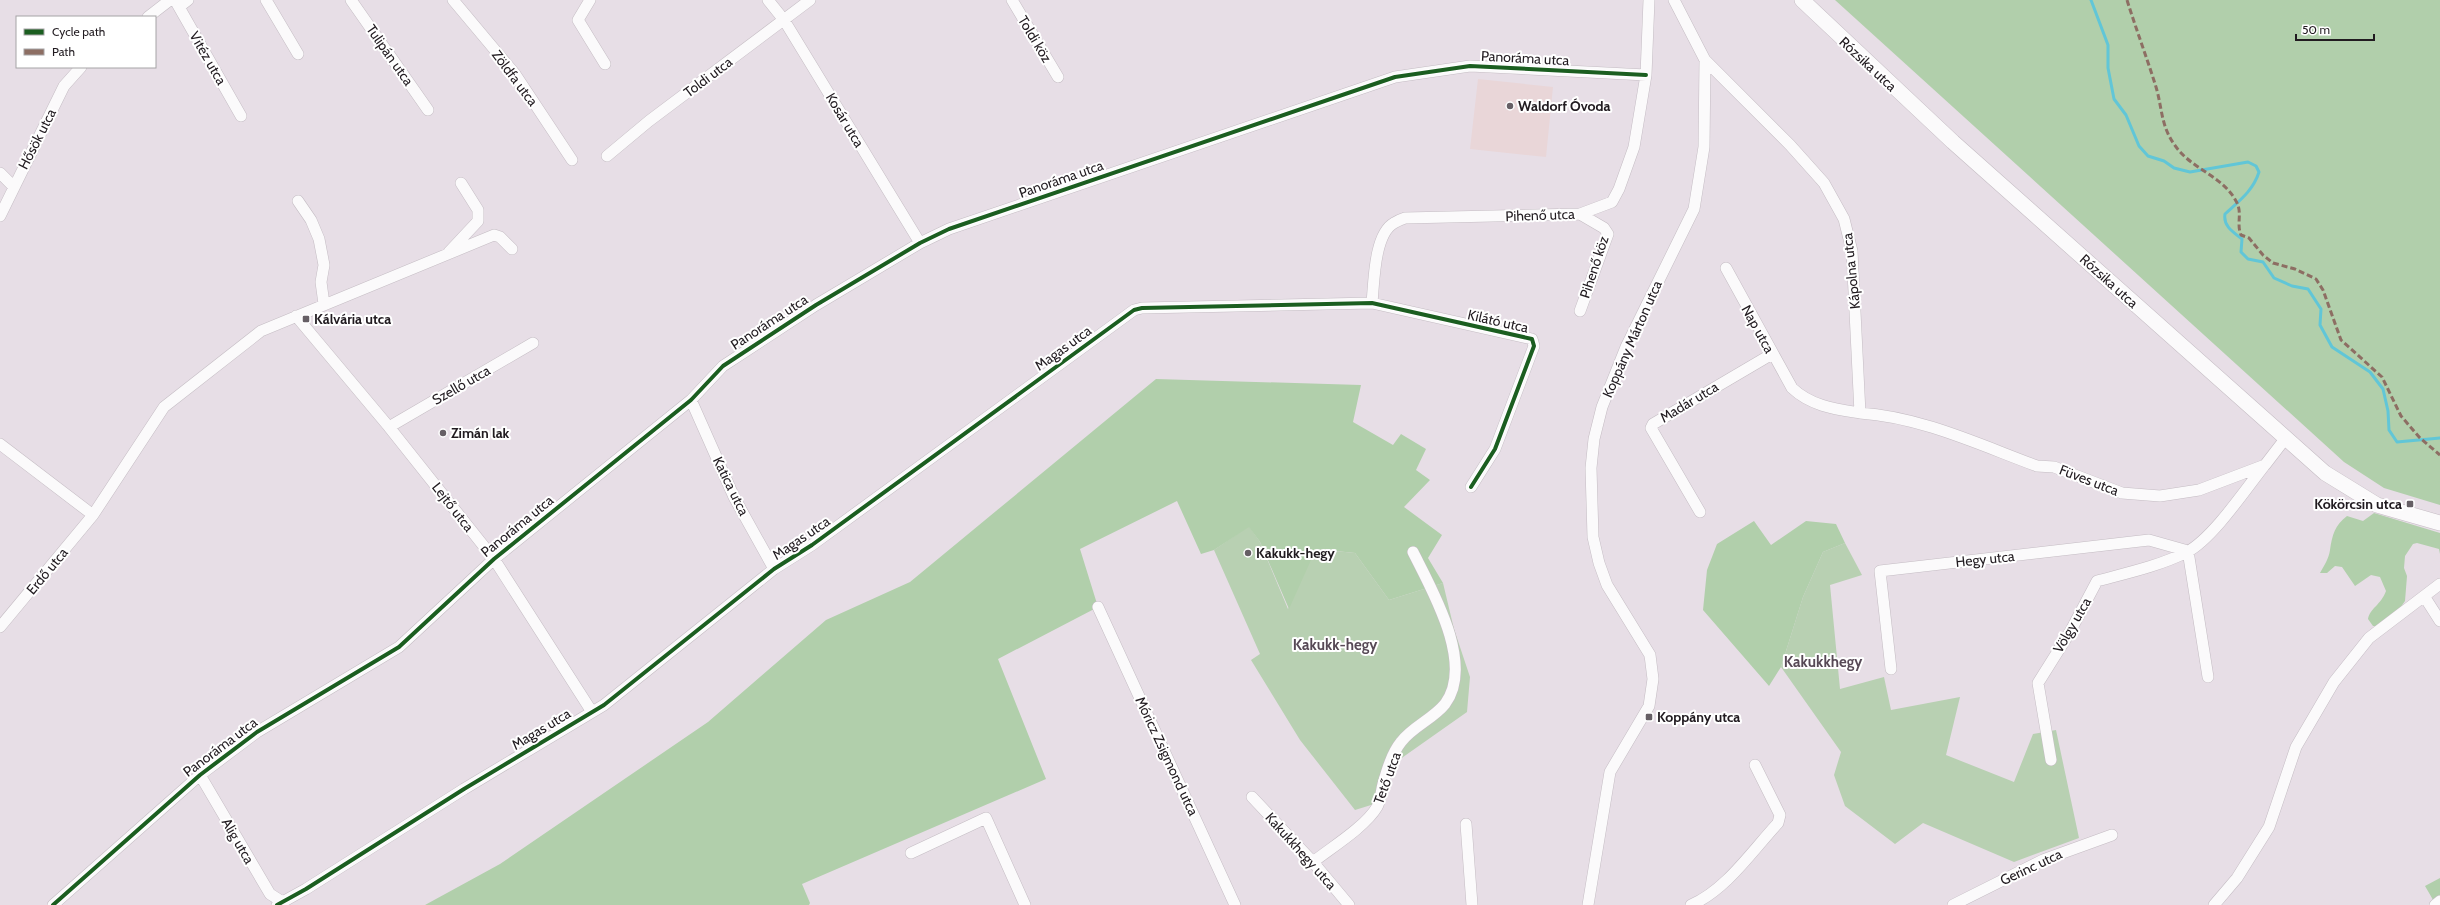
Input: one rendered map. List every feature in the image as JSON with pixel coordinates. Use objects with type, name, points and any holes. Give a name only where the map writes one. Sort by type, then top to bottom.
[{"type":"main road","name":"Rózsika utca","points":[[1802,0],[1953,142],[2324,473],[2364,498],[2405,514],[2440,522]]},
{"type":"street","points":[[266,0],[298,54]]},
{"type":"street","name":"Tulipán utca","points":[[351,0],[428,110]]},
{"type":"street","name":"Zöldfa utca","points":[[453,0],[515,74],[572,160]]},
{"type":"street","points":[[590,0],[578,20],[605,64]]},
{"type":"street","name":"Kosár utca","points":[[768,0],[784,20],[920,243]]},
{"type":"street","name":"Toldi utca","points":[[606,156],[648,121],[810,0]]},
{"type":"street","name":"Toldi köz","points":[[1012,0],[1058,77]]},
{"type":"street","name":"Pihenő utca","points":[[1372,303],[1376,257],[1385,232],[1393,223],[1405,218],[1580,214],[1608,204],[1618,193],[1634,147],[1646,75],[1649,0]]},
{"type":"street","name":"Koppány Márton utca","points":[[1588,905],[1610,772],[1649,706],[1653,679],[1650,654],[1607,585],[1598,563],[1593,537],[1591,468],[1594,439],[1602,407],[1626,347],[1694,209],[1704,147],[1705,60],[1674,0]]},
{"type":"street","points":[[150,16],[178,2]]},
{"type":"street","name":"Vitéz utca","points":[[178,2],[241,116]]},
{"type":"street","name":"Kápolna utca","points":[[1705,60],[1790,145],[1824,183],[1844,219],[1852,251],[1860,413]]},
{"type":"street","name":"Panoráma utca","points":[[53,905],[200,775],[257,732],[399,647],[494,559],[691,400],[723,366],[816,305],[920,243],[949,229],[1395,78],[1470,66],[1646,75]]},
{"type":"street","name":"Hősök utca","points":[[0,216],[13,186],[64,86],[80,68]]},
{"type":"street","points":[[0,173],[13,186]]},
{"type":"street","points":[[446,255],[478,221],[478,210],[461,183]]},
{"type":"street","points":[[298,201],[310,220],[319,239],[324,265],[321,282],[324,304]]},
{"type":"street","name":"Pihenő köz","points":[[1580,214],[1604,228],[1608,234],[1580,311]]},
{"type":"street","points":[[0,444],[93,515],[164,407],[261,331],[324,304],[494,236],[500,237],[512,249]]},
{"type":"street","name":"Nap utca","points":[[1726,268],[1792,388],[1808,401],[1829,408],[1860,413]]},
{"type":"street","name":"Kilátó utca","points":[[1372,303],[1532,339],[1534,346],[1495,449],[1471,487]]},
{"type":"street","name":"Magas utca","points":[[279,903],[306,889],[464,789],[604,705],[774,569],[812,545],[1134,310],[1142,308],[1372,303]]},
{"type":"street","name":"Lejtő utca","points":[[296,316],[389,427],[494,559],[592,712]]},
{"type":"street","name":"Szellő utca","points":[[389,427],[533,343]]},
{"type":"street","name":"Madár utca","points":[[1700,512],[1651,428],[1652,424],[1772,354]]},
{"type":"street","name":"Katica utca","points":[[691,400],[734,497],[774,569]]},
{"type":"street","name":"Füves utca","points":[[1860,413],[1877,414],[1918,423],[2037,466],[2054,467],[2122,493],[2160,496],[2199,490],[2265,465]]},
{"type":"street","points":[[2265,465],[2285,438]]},
{"type":"street","name":"Völgy utca","points":[[2051,760],[2038,683],[2070,632],[2097,581],[2136,571],[2188,551],[2207,536],[2265,465]]},
{"type":"street","name":"Erdő utca","points":[[0,627],[93,515]]},
{"type":"street","name":"Hegy utca","points":[[1891,669],[1880,571],[2149,540],[2188,551]]},
{"type":"street","points":[[2188,551],[2208,677]]},
{"type":"street","name":"Tető utca","points":[[1313,862],[1369,818],[1378,806],[1392,759],[1401,741],[1444,705],[1456,682],[1451,644],[1441,610],[1413,552]]},
{"type":"street","points":[[2214,905],[2237,878],[2269,827],[2296,747],[2334,682],[2369,638],[2440,584]]},
{"type":"street","points":[[2424,596],[2440,621]]},
{"type":"street","name":"Móricz Zsigmond utca","points":[[1098,607],[1235,905]]},
{"type":"street","points":[[1691,905],[1704,903],[1778,824],[1780,815],[1755,765]]},
{"type":"street","name":"Alig utca","points":[[200,775],[270,894],[279,903]]},
{"type":"street","name":"Kakukkhegy utca","points":[[1252,797],[1313,862],[1349,905]]},
{"type":"street","points":[[911,853],[986,818],[1025,905]]},
{"type":"street","points":[[1466,824],[1472,905]]},
{"type":"street","name":"Gerinc utca","points":[[1953,905],[2043,860],[2112,835]]},
{"type":"street","points":[[2435,905],[2440,902]]},
{"type":"shaded area","points":[[1478,79],[1553,87],[1546,157],[1470,149]]},
{"type":"green space","points":[[1835,0],[2440,0],[2440,505],[2384,488],[2344,462]]},
{"type":"green space","points":[[1156,379],[1361,385],[1353,422],[1393,445],[1401,434],[1426,449],[1416,470],[1430,480],[1404,507],[1442,535],[1428,558],[1443,583],[1389,600],[1355,553],[1316,549],[1289,609],[1260,542],[1249,527],[1214,550],[1201,554],[1177,501],[1080,549],[1098,607],[998,659],[1046,779],[802,884],[810,903],[809,905],[425,905],[500,864],[708,722],[826,620],[910,582]]},
{"type":"green space","points":[[2374,513],[2440,533],[2440,554],[2439,549],[2417,543],[2413,544],[2405,556],[2404,568],[2407,576],[2405,601],[2398,611],[2377,626],[2373,626],[2368,619],[2369,615],[2384,596],[2386,591],[2380,577],[2371,575],[2355,586],[2342,567],[2335,566],[2327,573],[2320,573],[2327,559],[2333,535],[2343,519],[2347,516],[2363,521]]},
{"type":"green space","points":[[1754,521],[1771,545],[1806,521],[1836,524],[1845,543],[1823,552],[1803,597],[1781,667],[1769,686],[1703,610],[1707,570],[1717,544]]},
{"type":"green space","points":[[1249,526],[1260,542],[1288,609],[1315,549],[1355,553],[1389,600],[1443,583],[1454,629],[1470,677],[1467,712],[1396,762],[1384,801],[1355,810],[1300,740],[1251,660],[1260,654],[1214,550]]},
{"type":"green space","points":[[1845,543],[1862,575],[1830,585],[1840,689],[1884,677],[1891,710],[1960,697],[1946,755],[2014,782],[2033,734],[2056,730],[2079,838],[2014,862],[1923,823],[1895,844],[1845,806],[1834,775],[1841,752],[1781,667],[1803,597],[1823,552]]},
{"type":"green space","points":[[2440,878],[2440,905],[2436,905],[2425,886]]},
{"type":"waterway","points":[[2091,0],[2108,45],[2108,68],[2114,99],[2126,115],[2139,146],[2148,156],[2164,161],[2174,168],[2190,172],[2248,162],[2256,166],[2259,172],[2253,185],[2225,214],[2227,225],[2242,239],[2241,252],[2248,259],[2263,262],[2274,278],[2292,286],[2308,289],[2321,309],[2320,325],[2332,347],[2370,372],[2383,389],[2388,411],[2389,430],[2397,442],[2440,438]]},
{"type":"marked path","points":[[2127,0],[2156,87],[2164,123],[2174,144],[2188,160],[2214,178],[2230,192],[2238,205],[2241,235],[2249,238],[2263,255],[2273,263],[2295,269],[2316,279],[2323,290],[2341,340],[2382,377],[2401,416],[2420,438],[2440,455]]},
{"type":"cycle path","points":[[53,905],[200,775],[257,732],[399,647],[494,559],[691,400],[723,366],[816,305],[920,243],[949,229],[1395,77],[1470,66],[1646,75]]},
{"type":"cycle path","points":[[277,905],[306,889],[464,789],[604,705],[774,569],[812,545],[1134,310],[1142,308],[1372,303],[1532,339],[1534,346],[1495,449],[1471,487]]},
{"type":"place","name":"Waldorf Óvoda","points":[[1510,106]]},
{"type":"place","name":"Kálvária utca","points":[[306,319]]},
{"type":"place","name":"Zimán lak","points":[[443,433]]},
{"type":"place","name":"Kökörcsin utca","points":[[2410,504]]},
{"type":"place","name":"Kakukk-hegy","points":[[1248,553]]},
{"type":"place","name":"Koppány utca","points":[[1649,717]]},
{"type":"district","name":"Kakukk-hegy","points":[[1335,645]]},
{"type":"district","name":"Kakukkhegy","points":[[1823,662]]}]
